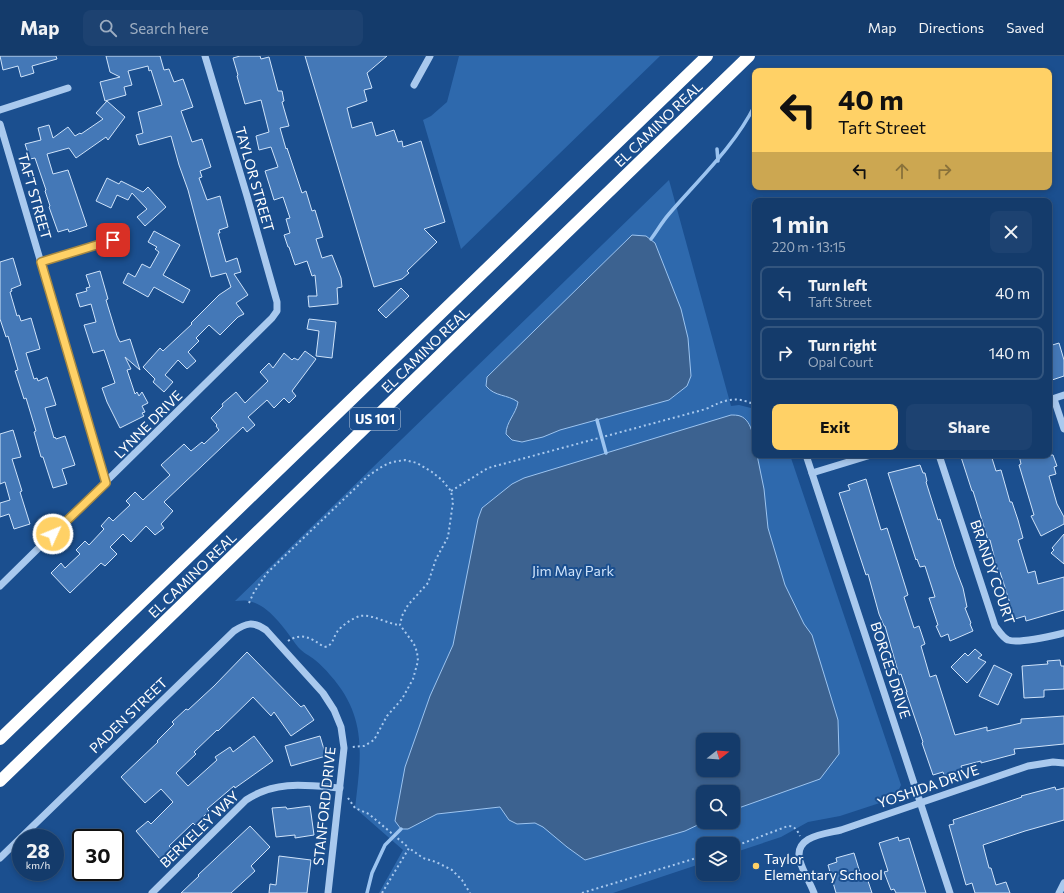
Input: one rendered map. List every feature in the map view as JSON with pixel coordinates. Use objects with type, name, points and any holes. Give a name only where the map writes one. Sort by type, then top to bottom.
[{"type":"highway","name":"EL CAMINO REAL","points":[[0,739],[707,56]]},
{"type":"highway","name":"EL CAMINO REAL","points":[[0,781],[749,56]]},
{"type":"street","name":"TAYLOR STREET","points":[[205,56],[254,219],[277,302],[277,311]]},
{"type":"street","points":[[414,85],[430,56]]},
{"type":"street","points":[[0,110],[68,88]]},
{"type":"street","name":"TAFT STREET","points":[[0,124],[106,483]]},
{"type":"street","points":[[41,262],[113,240]]},
{"type":"street","name":"LYNNE DRIVE","points":[[0,586],[106,483],[272,318],[277,311]]},
{"type":"street","points":[[1052,399],[1064,395]]},
{"type":"street","points":[[1052,401],[1064,429]]},
{"type":"street","name":"BORGES DRIVE","points":[[807,458],[950,893]]},
{"type":"street","points":[[812,473],[860,458]]},
{"type":"street","name":"BRANDY COURT","points":[[940,458],[995,626],[1001,635],[1008,640],[1017,641],[1064,633]]},
{"type":"street","name":"PADEN STREET","points":[[0,858],[234,631],[250,623],[259,625],[266,630],[280,646]]},
{"type":"street","name":"STANFORD DRIVE","points":[[280,646],[324,693],[334,710],[341,728],[344,748],[328,893]]},
{"type":"street","name":"YOSHIDA DRIVE","points":[[803,842],[811,838],[841,830],[1028,766],[1053,762],[1064,763]]},
{"type":"street","name":"BERKELEY WAY","points":[[152,893],[246,800],[257,793],[278,786],[291,785],[340,788]]},
{"type":"street","points":[[803,842],[798,850],[800,861],[814,893]]},
{"type":"street","points":[[1060,893],[1064,883]]},
{"type":"path","points":[[451,491],[488,468],[706,409],[726,400],[737,399],[752,404]]},
{"type":"path","points":[[249,603],[254,592],[268,573],[368,476],[392,462],[405,460],[417,463],[442,480],[451,491],[453,502],[448,537],[436,558],[428,583],[408,605],[402,616],[400,625]]},
{"type":"path","points":[[280,646],[293,637],[300,636],[311,638],[324,646],[327,646],[333,641],[338,631],[348,622],[359,616],[367,616],[400,625],[414,644],[418,661],[413,678],[402,700],[387,716],[374,740],[364,746],[344,748]]},
{"type":"path","points":[[340,788],[356,808],[369,814],[383,827],[423,858],[436,862],[452,870],[462,880],[470,893]]},
{"type":"path","points":[[740,844],[788,826],[792,826],[798,830],[803,842]]},
{"type":"path","points":[[382,893],[408,847]]},
{"type":"path","points":[[582,893],[696,858]]},
{"type":"green space","points":[[459,56],[660,56],[461,249],[423,120],[431,116],[447,102]]},
{"type":"green space","name":"Jim May Park","points":[[669,180],[731,406],[739,405],[752,408],[752,458],[791,458],[901,785],[895,798],[840,816],[808,822],[781,837],[740,851],[740,837],[696,837],[696,865],[613,893],[379,893],[403,850],[355,808],[360,755],[359,738],[351,706],[328,673],[300,649],[270,613],[256,603],[235,601]]},
{"type":"shaded area","points":[[632,235],[646,236],[655,243],[681,309],[688,338],[691,376],[687,386],[669,400],[560,430],[543,437],[522,442],[512,440],[506,434],[506,430],[518,402],[490,390],[486,386],[487,377]]},
{"type":"shaded area","points":[[731,415],[744,418],[748,422],[752,433],[752,458],[758,458],[764,489],[768,528],[785,585],[804,624],[812,635],[838,720],[839,754],[820,779],[740,808],[740,785],[696,785],[696,826],[685,831],[585,860],[543,827],[535,823],[517,824],[509,820],[500,807],[437,814],[408,829],[401,829],[395,821],[405,767],[430,696],[453,645],[478,519],[482,508],[512,484],[524,478]]},
{"type":"building","points":[[0,56],[56,56],[57,59],[32,66],[34,73],[21,77],[18,66],[3,70]]},
{"type":"building","points":[[106,56],[160,56],[164,70],[169,69],[174,82],[183,79],[193,107],[181,111],[192,142],[202,139],[211,167],[200,171],[202,177],[199,178],[207,200],[220,196],[228,227],[219,230],[220,233],[218,233],[226,262],[237,258],[241,272],[234,274],[248,295],[236,303],[244,314],[238,317],[220,335],[209,325],[196,338],[199,341],[188,352],[196,361],[187,369],[178,360],[165,375],[173,382],[164,392],[153,382],[155,379],[143,367],[160,348],[163,351],[192,324],[191,323],[219,295],[231,287],[226,273],[211,277],[188,190],[171,136],[139,145],[136,135],[143,133],[138,112],[162,105],[151,70],[149,71],[148,66],[128,71],[132,85],[124,87],[126,95],[105,101],[100,82],[120,77],[110,72]]},
{"type":"building","points":[[240,56],[260,56],[261,59],[269,57],[278,91],[282,91],[284,101],[282,102],[289,126],[280,128],[286,149],[287,148],[302,193],[306,191],[312,211],[315,210],[323,237],[316,239],[322,258],[332,255],[341,278],[342,287],[337,288],[338,304],[309,307],[308,296],[317,296],[315,275],[312,276],[307,261],[295,265],[288,247],[284,235],[290,233],[286,219],[290,218],[283,197],[274,200],[265,171],[278,167],[271,147],[259,150],[256,136],[269,132],[261,100],[245,104],[233,58]]},
{"type":"building","points":[[305,56],[387,56],[367,73],[372,88],[364,90],[367,101],[347,108],[352,128],[372,122],[376,136],[394,130],[398,142],[402,141],[403,147],[421,141],[445,222],[424,229],[437,242],[407,271],[409,273],[402,279],[374,287]]},
{"type":"building","points":[[107,101],[125,117],[108,140],[106,137],[76,158],[69,148],[47,154],[53,174],[68,170],[87,226],[69,232],[68,229],[58,232],[35,158],[30,159],[25,144],[41,140],[38,128],[49,125],[53,138],[68,127],[75,136],[80,133],[81,134],[103,119],[96,113]]},
{"type":"building","points":[[107,178],[119,184],[121,181],[143,192],[148,187],[166,207],[145,226],[137,217],[147,209],[132,193],[128,200],[117,195],[111,208],[96,201]]},
{"type":"building","points":[[154,231],[180,245],[163,275],[190,290],[183,303],[154,287],[148,297],[123,283],[128,273],[135,277],[142,264],[150,268],[159,252],[155,249],[157,247],[148,242]]},
{"type":"building","points":[[13,258],[21,285],[11,289],[12,291],[10,292],[17,316],[19,315],[21,321],[31,318],[40,349],[26,353],[34,379],[37,378],[38,381],[47,377],[56,405],[45,408],[54,438],[55,437],[56,439],[65,436],[75,465],[62,469],[67,484],[53,488],[43,457],[41,457],[34,432],[36,431],[26,398],[24,399],[15,371],[18,370],[8,336],[6,337],[0,319],[0,262]]},
{"type":"building","points":[[100,271],[108,299],[106,300],[117,336],[120,342],[130,339],[140,370],[125,357],[131,369],[127,370],[135,394],[137,392],[139,396],[142,392],[148,403],[142,406],[145,412],[142,413],[144,416],[120,428],[102,388],[115,383],[104,350],[93,353],[84,325],[96,322],[91,304],[80,307],[76,294],[87,291],[86,288],[90,287],[86,275]]},
{"type":"building","points":[[401,288],[409,296],[386,318],[378,310]]},
{"type":"building","points":[[309,319],[336,322],[332,358],[316,356],[319,331],[307,329]]},
{"type":"building","points":[[1059,343],[1064,360],[1064,376],[1052,380],[1052,345]]},
{"type":"building","points":[[305,351],[316,359],[292,391],[296,396],[289,403],[284,398],[274,408],[267,400],[248,417],[255,425],[247,432],[243,427],[164,502],[173,511],[161,524],[164,528],[155,535],[146,526],[131,542],[123,534],[110,547],[117,554],[105,566],[101,563],[70,593],[51,573],[61,563],[65,568],[80,554],[76,550],[85,541],[89,545],[104,529],[101,526],[109,517],[113,521],[130,505],[126,501],[135,492],[143,500],[170,475],[161,465],[184,444],[191,451],[202,442],[204,444],[219,430],[211,418],[223,406],[222,404],[236,392],[245,403],[268,381],[260,372],[269,363],[273,368],[284,353],[292,360],[294,358],[298,360]]},
{"type":"building","points":[[13,430],[21,457],[12,459],[30,524],[14,529],[9,514],[0,517],[0,503],[10,500],[5,482],[0,484],[0,434]]},
{"type":"building","points":[[1053,455],[1057,466],[1054,467],[1056,474],[1049,476],[1057,504],[1064,517],[1064,524],[1041,536],[1031,516],[1034,515],[1019,465],[1021,464],[1020,458],[1052,458]]},
{"type":"building","points":[[961,458],[992,458],[996,471],[1001,470],[1010,502],[1012,502],[1018,520],[1023,538],[1018,540],[1028,573],[1035,571],[1038,584],[1064,577],[1064,610],[1026,621],[1025,616],[1015,619],[1000,572],[998,572],[990,540],[988,540]]},
{"type":"building","points":[[920,465],[923,473],[925,473],[926,482],[938,520],[940,519],[963,588],[967,607],[965,608],[973,631],[950,641],[948,634],[941,637],[936,626],[938,625],[929,598],[935,597],[925,566],[920,567],[917,559],[916,560],[888,473]]},
{"type":"building","points":[[866,479],[881,530],[887,528],[908,595],[904,597],[914,628],[919,626],[925,644],[921,646],[930,677],[936,675],[955,735],[987,727],[987,731],[1021,723],[1021,719],[1064,716],[1064,744],[1014,749],[1015,754],[981,763],[981,761],[961,766],[963,771],[945,777],[943,772],[933,775],[901,674],[899,675],[885,626],[879,614],[868,574],[866,575],[839,493],[850,490],[848,485]]},
{"type":"building","points":[[1064,534],[1064,564],[1051,553],[1054,550],[1052,548]]},
{"type":"building","points":[[975,649],[982,655],[978,658],[986,662],[967,683],[951,667],[965,653],[968,656]]},
{"type":"building","points":[[247,652],[301,707],[304,705],[314,720],[291,736],[274,712],[271,716],[253,697],[194,752],[196,754],[176,773],[188,786],[217,760],[215,757],[230,747],[233,752],[254,736],[273,761],[235,788],[234,786],[207,809],[209,811],[195,825],[193,823],[169,846],[172,849],[160,859],[136,831],[148,821],[151,824],[173,802],[161,789],[145,803],[121,777],[158,742],[157,741],[174,724],[172,722],[186,709],[188,710],[214,686]]},
{"type":"building","points":[[1060,660],[1061,666],[1064,666],[1064,689],[1044,690],[1044,697],[1024,698],[1022,666],[1048,664],[1047,661]]},
{"type":"building","points":[[994,665],[1012,674],[998,705],[979,696]]},
{"type":"building","points":[[320,736],[326,756],[291,766],[285,746]]},
{"type":"building","points":[[1055,787],[1056,790],[1064,788],[1064,820],[983,845],[989,868],[991,868],[996,885],[1006,882],[1010,893],[975,893],[972,883],[966,885],[949,825],[954,824],[953,820],[1022,797],[1021,796]]},
{"type":"building","points":[[310,806],[314,835],[295,838],[295,835],[276,837],[272,808],[286,807],[287,809]]},
{"type":"building","points":[[250,826],[270,847],[251,866],[255,871],[231,893],[181,893],[199,876],[198,875]]},
{"type":"building","points":[[898,837],[899,841],[909,838],[926,893],[896,893],[894,889],[891,890],[884,872],[888,871],[879,843]]},
{"type":"building","points":[[854,853],[862,879],[867,878],[872,893],[836,893],[828,865],[837,862],[836,858]]},
{"type":"building","points":[[279,856],[311,860],[307,893],[269,893],[270,884],[276,885]]},
{"type":"waterway","points":[[651,239],[664,220],[726,149],[737,135],[752,111]]},
{"type":"waterway","points":[[717,149],[718,161]]},
{"type":"waterway","points":[[597,420],[606,453]]},
{"type":"waterway","points":[[367,893],[372,873],[385,845],[401,829]]},
{"type":"place","name":"Taylor Elementary School","points":[[756,866]]},
{"type":"route","points":[[53,534],[106,483],[41,262],[113,240]]}]
